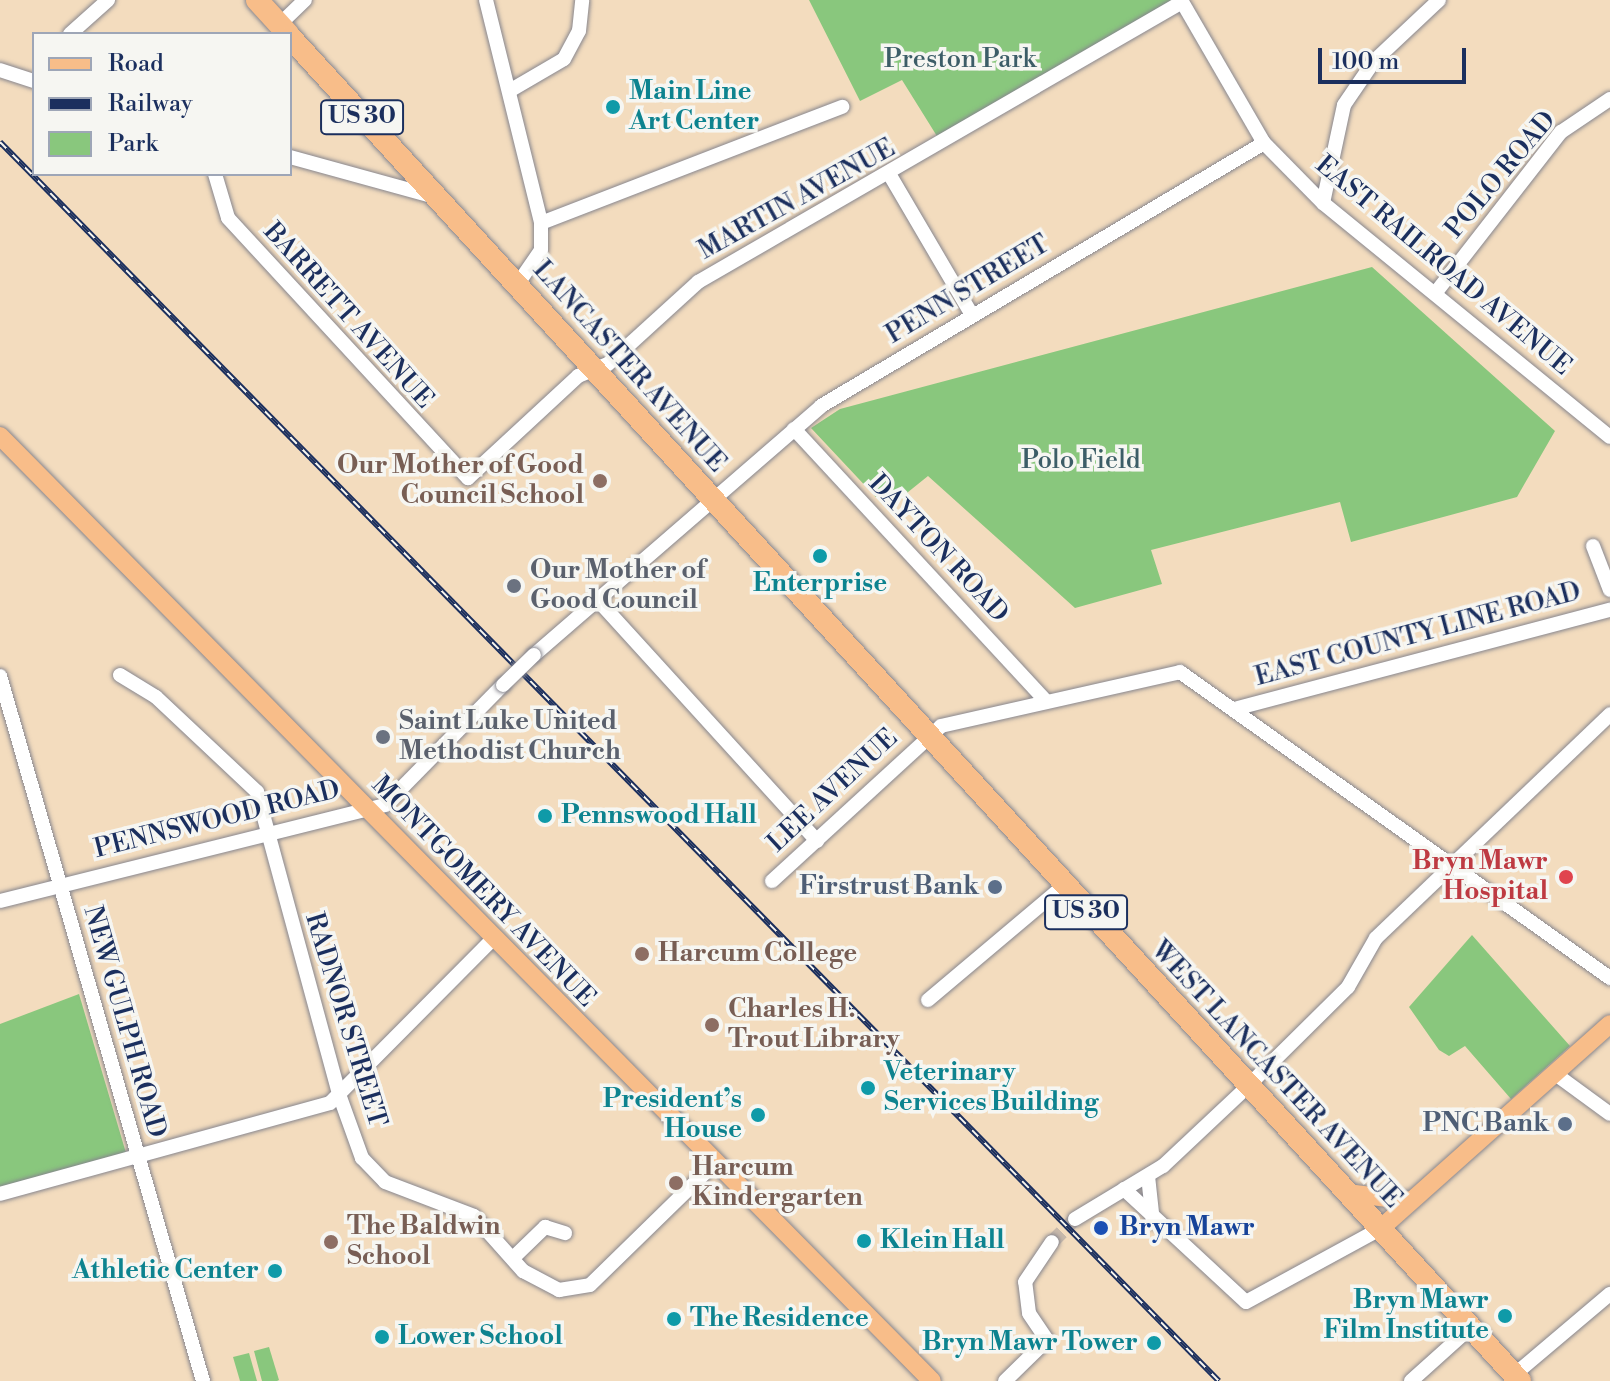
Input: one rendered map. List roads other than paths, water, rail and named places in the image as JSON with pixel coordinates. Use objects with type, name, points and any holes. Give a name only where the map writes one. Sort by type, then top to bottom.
[{"type":"highway","name":"LANCASTER AVENUE","points":[[257,0],[286,32]]},
{"type":"highway","name":"LANCASTER AVENUE","points":[[292,39],[927,735]]},
{"type":"highway","name":"WEST LANCASTER AVENUE","points":[[927,735],[1062,887],[1517,1378]]},
{"type":"main road","name":"MONTGOMERY AVENUE","points":[[0,436],[495,937],[713,1165],[932,1381]]},
{"type":"main road","points":[[1380,1229],[1610,1024]]},
{"type":"main road","points":[[1345,1192],[1411,1201]]},
{"type":"street","points":[[72,32],[108,0]]},
{"type":"street","points":[[286,32],[305,0]]},
{"type":"street","points":[[486,0],[511,90],[541,223],[541,250],[517,285]]},
{"type":"street","points":[[511,90],[564,59],[579,31],[582,0]]},
{"type":"street","points":[[1323,203],[1344,105],[1374,61],[1439,0]]},
{"type":"street","name":"EAST RAILROAD AVENUE","points":[[1181,1],[1264,143],[1323,203],[1437,291],[1610,437]]},
{"type":"street","name":"MARTIN AVENUE","points":[[466,478],[578,376],[595,371],[698,282],[891,177],[1181,1]]},
{"type":"street","points":[[0,70],[31,75]]},
{"type":"street","name":"POLO ROAD","points":[[1437,291],[1561,132],[1610,99]]},
{"type":"street","points":[[541,223],[842,107]]},
{"type":"street","name":"PENN STREET","points":[[713,501],[821,406],[1264,143]]},
{"type":"street","points":[[292,158],[435,197]]},
{"type":"street","name":"BARRETT AVENUE","points":[[216,176],[228,218],[466,478]]},
{"type":"street","points":[[891,177],[972,315]]},
{"type":"street","name":"DAYTON ROAD","points":[[794,429],[1046,701]]},
{"type":"street","name":"PENNSWOOD ROAD","points":[[0,901],[385,805],[595,597],[713,501]]},
{"type":"street","points":[[1593,546],[1610,590]]},
{"type":"street","points":[[595,597],[817,841]]},
{"type":"street","name":"EAST COUNTY LINE ROAD","points":[[1238,708],[1610,610]]},
{"type":"street","points":[[927,735],[1046,701],[1180,672],[1238,708],[1610,978]]},
{"type":"street","name":"RADNOR STREET","points":[[120,675],[156,697],[257,792],[265,834],[340,1097],[362,1158],[385,1182],[474,1216],[539,1284],[559,1290],[590,1285],[713,1165]]},
{"type":"street","name":"NEW GULPH ROAD","points":[[0,676],[203,1381]]},
{"type":"street","points":[[1075,1219],[1148,1176],[1247,1087],[1339,998],[1362,952],[1610,714]]},
{"type":"street","name":"LEE AVENUE","points":[[772,881],[927,735]]},
{"type":"street","points":[[928,1000],[1062,887]]},
{"type":"street","points":[[0,1194],[139,1158],[340,1097],[495,937]]},
{"type":"street","points":[[1554,1073],[1610,1114]]},
{"type":"street","points":[[1148,1176],[1154,1222]]},
{"type":"street","points":[[1124,1189],[1154,1222],[1246,1302],[1380,1229]]},
{"type":"street","points":[[513,1258],[545,1227],[565,1233]]},
{"type":"street","points":[[1005,1381],[1047,1340],[1029,1313],[1025,1282],[1052,1242]]},
{"type":"street","points":[[1517,1378],[1610,1294]]},
{"type":"street","points":[[1411,1381],[1469,1329]]},
{"type":"tunnel","points":[[1052,1242],[1075,1219]]},
{"type":"railway","points":[[0,142],[32,175]]},
{"type":"railway","points":[[33,176],[1219,1381]]},
{"type":"place","name":"Main Line Art Center","points":[[613,107]]},
{"type":"place","name":"Our Mother of Good Council School","points":[[600,481]]},
{"type":"place","name":"Enterprise","points":[[820,556]]},
{"type":"place","name":"Our Mother of Good Council","points":[[514,586]]},
{"type":"place","name":"Saint Luke United Methodist Church","points":[[383,737]]},
{"type":"place","name":"Pennswood Hall","points":[[545,816]]},
{"type":"place","name":"Bryn Mawr Hospital","points":[[1566,877]]},
{"type":"place","name":"Firstrust Bank","points":[[995,887]]},
{"type":"place","name":"Harcum College","points":[[642,954]]},
{"type":"place","name":"Charles H. Trout Library","points":[[712,1025]]},
{"type":"place","name":"Veterinary Services Building","points":[[868,1088]]},
{"type":"place","name":"President’s House","points":[[758,1115]]},
{"type":"place","name":"PNC Bank","points":[[1565,1124]]},
{"type":"place","name":"Harcum Kindergarten","points":[[676,1183]]},
{"type":"place","name":"Bryn Mawr","points":[[1101,1228]]},
{"type":"place","name":"Klein Hall","points":[[864,1241]]},
{"type":"place","name":"The Baldwin School","points":[[331,1242]]},
{"type":"place","name":"Athletic Center","points":[[275,1271]]},
{"type":"place","name":"Bryn Mawr Film Institute","points":[[1505,1316]]},
{"type":"place","name":"The Residence","points":[[674,1319]]},
{"type":"place","name":"Lower School","points":[[382,1337]]},
{"type":"place","name":"Bryn Mawr Tower","points":[[1154,1343]]},
{"type":"park label","name":"Preston Park","points":[[960,60]]},
{"type":"park label","name":"Polo Field","points":[[1081,461]]}]
